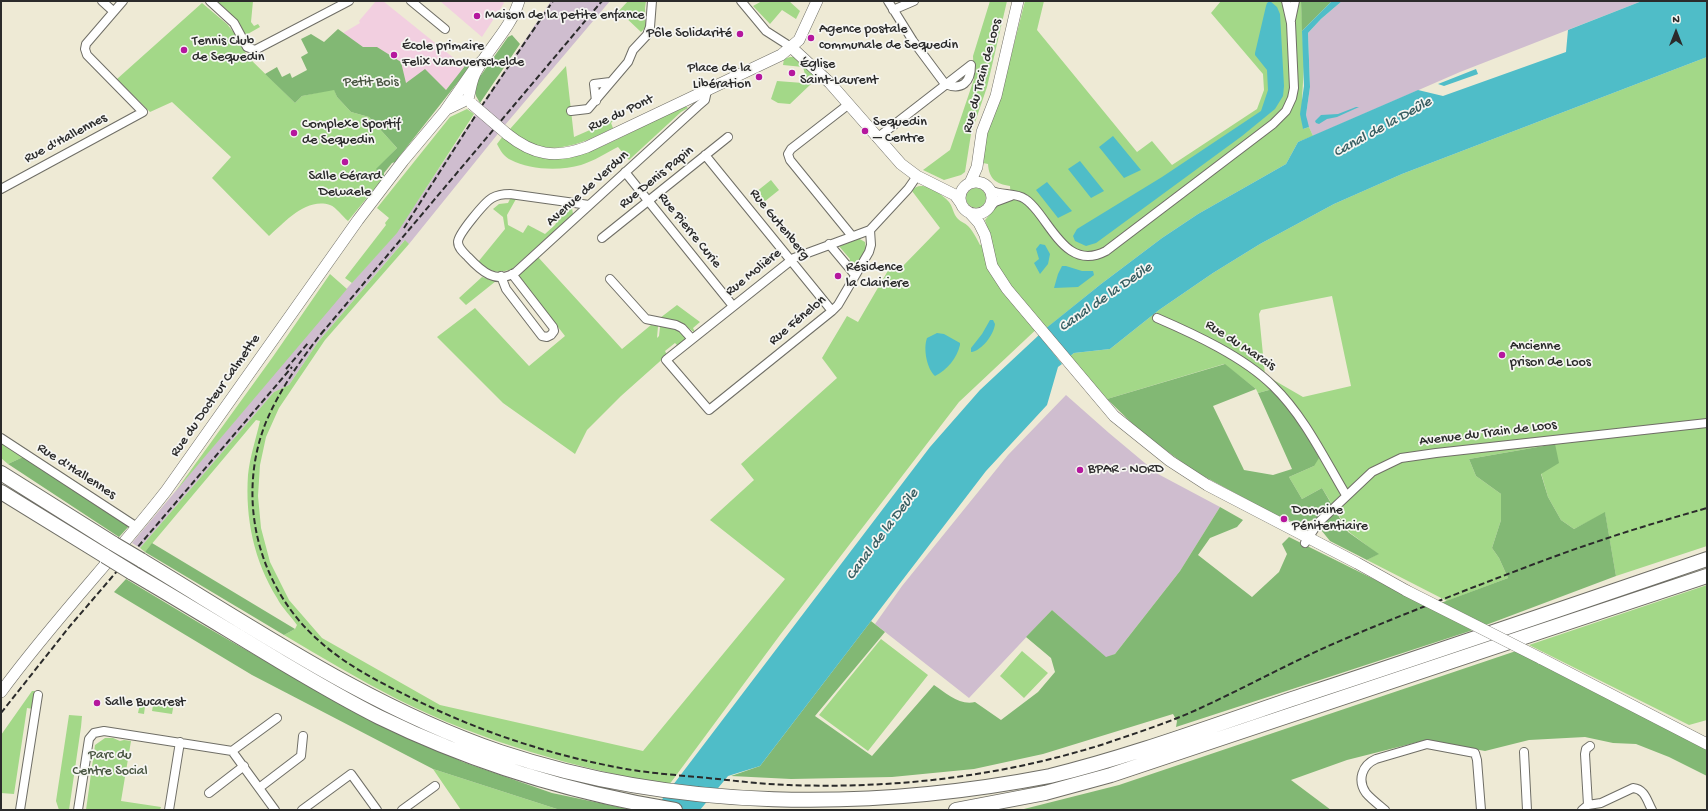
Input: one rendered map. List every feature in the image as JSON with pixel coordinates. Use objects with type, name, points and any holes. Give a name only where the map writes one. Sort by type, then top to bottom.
[{"type":"highway","points":[[1,466],[40,498]]},
{"type":"highway","points":[[1,474],[114,544],[363,692],[405,713],[460,737],[528,760],[573,773],[660,793],[714,800],[812,805],[879,803],[957,795],[1049,777],[1238,718],[1707,559]]},
{"type":"highway","points":[[1,492],[104,556],[328,689],[378,716],[476,759],[524,775],[581,791],[675,810]]},
{"type":"highway","points":[[956,810],[1045,793],[1110,775],[1707,576]]},
{"type":"street","points":[[102,1],[113,11],[123,1]]},
{"type":"street","points":[[210,1],[234,23],[247,47],[252,50],[258,50],[349,1]]},
{"type":"street","points":[[411,1],[445,29]]},
{"type":"street","points":[[465,98],[474,76],[484,59],[510,23],[519,1]]},
{"type":"street","points":[[571,111],[588,109],[628,62],[633,50],[648,32],[650,27],[652,1]]},
{"type":"street","points":[[741,1],[761,26],[775,38],[791,47],[830,84],[901,164],[917,176],[955,194],[964,208],[976,218],[984,232],[994,269],[1010,294],[1114,416],[1151,447],[1192,476],[1215,490],[1306,540],[1694,736],[1707,744]]},
{"type":"street","points":[[791,47],[801,36],[817,1]]},
{"type":"street","points":[[877,138],[945,84],[913,41],[888,1]]},
{"type":"street","points":[[893,10],[914,1]]},
{"type":"street","name":"Rue du Train de Loos","points":[[967,185],[975,173],[982,132],[996,96],[1018,1]]},
{"type":"street","points":[[940,186],[967,185],[980,182],[996,193],[1021,196],[1030,203],[1064,246],[1073,253],[1087,257],[1096,256],[1106,251],[1273,124],[1284,114],[1291,102],[1294,88],[1291,23],[1286,1]]},
{"type":"street","points":[[1291,23],[1295,1]]},
{"type":"street","name":"Rue d'Hallennes","points":[[1,189],[143,112],[87,55],[85,49],[86,44],[113,11]]},
{"type":"street","name":"Rue du Pont","points":[[465,98],[520,144],[534,151],[550,154],[571,152],[598,142],[707,91],[763,64],[791,47]]},
{"type":"street","points":[[596,101],[594,84],[610,82]]},
{"type":"street","name":"Avenue de Verdun","points":[[512,274],[705,100],[707,91]]},
{"type":"street","name":"Rue du Docteur Calmette","points":[[2,688],[42,638],[138,527],[184,467],[371,203],[445,111],[465,98]]},
{"type":"street","points":[[688,115],[692,108],[689,99]]},
{"type":"street","points":[[848,104],[791,149],[788,154],[790,160],[852,236]]},
{"type":"street","name":"Rue Denis Papin","points":[[602,238],[728,138]]},
{"type":"street","name":"Rue Gutenberg","points":[[705,155],[832,311]]},
{"type":"street","name":"Rue du Train de Loos","points":[[978,159],[981,176],[988,188]]},
{"type":"street","name":"Rue Pierre Curie","points":[[625,172],[733,306]]},
{"type":"street","points":[[870,230],[908,189],[917,176]]},
{"type":"street","points":[[960,202],[961,192],[967,185]]},
{"type":"street","points":[[984,232],[987,209],[992,200],[988,188]]},
{"type":"street","points":[[502,276],[506,289],[542,336],[547,337],[552,335],[553,327],[512,274],[502,276],[488,275],[481,271],[461,249],[458,243],[459,236],[490,199],[499,195],[510,194],[589,206]]},
{"type":"street","points":[[970,213],[977,214],[987,209],[995,202],[1013,195]]},
{"type":"street","name":"Rue Molière","points":[[666,360],[790,260],[803,253],[870,230]]},
{"type":"street","name":"Rue Fénelon","points":[[666,360],[709,410],[838,305],[870,249],[870,230]]},
{"type":"street","points":[[829,244],[855,275]]},
{"type":"street","points":[[610,279],[646,319],[676,325],[682,328],[692,339]]},
{"type":"street","name":"Rue du Marais","points":[[1157,318],[1201,338],[1250,368],[1273,386],[1300,416],[1346,495]]},
{"type":"street","name":"Avenue du Train de Loos","points":[[1306,540],[1318,523],[1372,472],[1394,461],[1404,458],[1707,423]]},
{"type":"street","name":"Rue d'Hallennes","points":[[1,438],[138,527]]},
{"type":"street","points":[[20,810],[38,695]]},
{"type":"street","points":[[232,751],[276,718]]},
{"type":"street","points":[[78,810],[89,739],[94,733],[104,731],[232,751],[276,810]]},
{"type":"street","points":[[259,788],[301,756],[303,736]]},
{"type":"street","points":[[1694,736],[1707,739]]},
{"type":"street","points":[[169,810],[180,742]]},
{"type":"street","points":[[1385,810],[1369,796],[1362,785],[1362,772],[1369,762],[1427,744],[1475,753],[1477,760],[1481,810]]},
{"type":"street","points":[[1590,746],[1586,749],[1585,754],[1585,808],[1601,803],[1630,789],[1636,788],[1643,792],[1652,810]]},
{"type":"street","points":[[1524,752],[1527,810]]},
{"type":"street","points":[[208,793],[244,766]]},
{"type":"street","points":[[302,810],[351,774],[377,810]]},
{"type":"street","points":[[402,810],[435,786]]},
{"type":"shaded area","name":"École primaire Felix Vanoverschelde","points":[[376,1],[383,1],[465,67],[417,124],[343,33],[360,23],[359,21]]},
{"type":"shaded area","name":"Maison de la petite enfance","points":[[440,1],[502,1],[504,3],[482,37]]},
{"type":"shaded area","points":[[551,1],[610,1],[505,125],[409,244],[404,241],[318,342],[289,385],[274,392],[140,548],[132,543],[325,313],[396,233]]},
{"type":"shaded area","points":[[1342,1],[1642,1],[1460,72],[1313,136],[1307,123],[1306,115],[1310,87],[1308,33],[1321,19]]},
{"type":"shaded area","points":[[1066,395],[1158,474],[1220,507],[1180,571],[1115,654],[1106,658],[1052,610],[969,698],[875,624],[902,586],[1008,455]]},
{"type":"green space","points":[[216,1],[253,1],[251,22],[254,26],[258,24],[260,27],[246,35],[235,19]]},
{"type":"green space","points":[[628,1],[646,1],[646,27],[641,32],[623,15],[617,13]]},
{"type":"green space","points":[[762,1],[789,1],[800,11],[796,19],[782,10],[770,24],[753,6]]},
{"type":"green space","points":[[990,1],[1007,1],[987,87],[971,134],[965,172],[961,175],[944,180],[923,170],[950,150],[974,79],[973,56]]},
{"type":"green space","points":[[1025,1],[1044,1],[1037,30],[1137,152],[1152,141],[1172,165],[1257,109],[1264,90],[1263,74],[1211,13],[1221,1],[1301,1],[1304,65],[1302,99],[1303,129],[1309,127],[1313,136],[1298,142],[1286,164],[1198,214],[1162,238],[1045,329],[1042,324],[959,402],[780,635],[669,785],[564,762],[496,741],[462,728],[397,699],[284,635],[295,629],[297,625],[281,605],[262,569],[253,539],[248,507],[248,475],[260,421],[256,420],[145,552],[140,548],[274,392],[289,385],[318,342],[405,240],[409,244],[325,340],[279,408],[266,437],[260,465],[258,496],[261,528],[270,562],[289,600],[322,638],[440,705],[643,751],[785,579],[710,520],[754,480],[741,464],[837,378],[822,358],[847,316],[858,322],[893,262],[900,269],[940,228],[912,191],[916,187],[920,186],[931,189],[941,195],[949,202],[958,219],[972,230],[980,245],[991,239],[985,220],[1000,203],[1011,201],[1010,186],[1001,184],[994,180],[990,173],[988,164],[983,163],[987,131],[999,103]]},
{"type":"green space","points":[[1301,1],[1332,1],[1302,31]]},
{"type":"green space","name":"Complexe Sportif de Sequedin","points":[[202,3],[227,24],[239,39],[247,56],[295,103],[302,96],[334,89],[337,97],[351,112],[369,117],[397,148],[377,169],[384,177],[348,221],[330,205],[312,205],[304,208],[289,218],[269,236],[212,178],[231,157],[172,102],[150,112],[117,79]]},
{"type":"green space","name":"Petit Bois","points":[[338,29],[363,47],[377,47],[401,62],[406,83],[425,69],[446,90],[468,62],[469,68],[395,162],[392,163],[384,173],[384,177],[376,169],[397,148],[369,117],[351,112],[337,97],[334,90],[302,96],[295,103],[265,74],[277,67],[282,77],[290,73],[292,78],[307,70],[301,57],[308,53],[301,39],[311,34],[324,42]]},
{"type":"green space","points":[[512,35],[520,44],[480,103],[476,96],[474,85],[508,37]]},
{"type":"green space","points":[[795,57],[815,76],[809,83],[811,84],[790,104],[778,103],[771,99],[777,81],[803,83],[803,79],[806,78],[803,67],[783,65],[784,59]]},
{"type":"green space","points":[[1707,57],[1707,546],[1616,576],[1605,513],[1574,529],[1561,520],[1548,497],[1541,473],[1555,444],[1469,459],[1476,476],[1501,494],[1501,520],[1492,548],[1499,558],[1508,578],[1447,601],[1367,560],[1378,554],[1349,532],[1322,488],[1302,499],[1289,477],[1314,466],[1280,387],[1258,393],[1256,389],[1224,364],[1107,399],[1069,357],[1074,353],[1110,349],[1159,310],[1213,273],[1260,244],[1334,204],[1402,174]],"holes":[[[1332,296],[1351,386],[1303,397],[1265,375],[1259,314],[1261,310]]]},
{"type":"green space","points":[[566,66],[574,137],[615,119],[611,123],[613,128],[587,140],[561,147],[548,148],[535,145],[522,139],[510,129]]},
{"type":"green space","points":[[685,106],[688,108],[681,112],[629,160],[618,147],[581,165],[555,169],[536,168],[509,159],[502,153],[497,144],[503,136],[519,148],[534,155],[548,158],[577,156],[608,144]]},
{"type":"green space","points":[[467,109],[474,114],[397,233],[352,283],[345,278],[386,225],[385,223],[389,218],[377,208],[450,117]]},
{"type":"green space","points":[[771,180],[779,190],[759,206],[751,196]]},
{"type":"green space","points":[[976,188],[983,191],[986,198],[983,205],[976,208],[969,205],[966,198],[969,191]]},
{"type":"green space","points":[[510,199],[516,199],[507,215],[508,225],[523,233],[528,225],[545,234],[555,225],[565,207],[572,208],[573,214],[512,269],[498,272],[490,270],[478,262],[505,229],[503,217],[493,209],[499,204],[508,203]]},
{"type":"green space","points":[[858,238],[865,242],[866,248],[857,266],[853,268],[848,265],[850,259],[838,245]]},
{"type":"green space","points":[[538,257],[622,349],[651,325],[658,326],[657,338],[659,336],[660,327],[664,325],[675,328],[685,336],[685,340],[678,346],[675,343],[665,351],[667,355],[621,396],[587,430],[575,454],[503,403],[437,337],[475,308],[529,366],[565,336],[519,277],[519,274]]},
{"type":"green space","points":[[330,274],[347,289],[175,492],[272,358]]},
{"type":"green space","points":[[482,277],[496,281],[466,305],[459,298]]},
{"type":"green space","points":[[677,305],[700,322],[693,328],[695,332],[681,323],[660,318]]},
{"type":"green space","points":[[1225,364],[1256,389],[1213,406],[1244,470],[1273,475],[1292,469],[1258,393],[1280,387],[1319,458],[1314,466],[1289,477],[1302,499],[1322,488],[1348,532],[1379,554],[1367,560],[1330,541],[1313,520],[1298,524],[1274,514],[1194,471],[1141,432],[1107,399]]},
{"type":"green space","points":[[1,442],[23,457],[8,464],[1,458]]},
{"type":"green space","points":[[1555,444],[1559,463],[1541,474],[1548,497],[1561,520],[1574,529],[1605,512],[1616,576],[1470,631],[1176,727],[1177,721],[1173,714],[1043,754],[974,769],[892,777],[791,779],[731,776],[760,766],[871,621],[885,632],[815,716],[872,756],[934,685],[948,695],[959,700],[969,703],[975,702],[1001,720],[1038,692],[1055,672],[1051,658],[1026,637],[1052,610],[1106,657],[1115,654],[1180,571],[1220,507],[1243,520],[1237,527],[1210,538],[1198,555],[1252,597],[1279,572],[1287,554],[1282,544],[1289,537],[1430,607],[1508,578],[1499,558],[1492,548],[1501,520],[1501,494],[1476,476],[1469,459]]},
{"type":"green space","points":[[23,457],[129,526],[119,537],[8,464]]},
{"type":"green space","points":[[152,543],[295,629],[284,635],[145,552]]},
{"type":"green space","points":[[126,579],[352,711],[463,762],[552,793],[633,810],[560,810],[433,769],[252,675],[114,592]]},
{"type":"green space","points":[[1707,585],[1707,720],[1689,725],[1529,645]]},
{"type":"green space","points":[[881,639],[928,675],[868,751],[819,715]]},
{"type":"green space","points":[[1022,651],[1048,673],[1024,698],[1000,676]]},
{"type":"green space","points":[[1516,651],[1707,748],[1707,776],[1669,757],[1636,744],[1613,743],[1585,737],[1529,740],[1485,751],[1426,740],[1347,760],[1291,780],[1331,810],[1020,810],[1119,785]]},
{"type":"green space","points":[[32,691],[36,691],[33,709],[27,708],[14,794],[1,793],[1,735]]},
{"type":"green space","points":[[141,699],[146,699],[144,714],[138,713]]},
{"type":"green space","points":[[154,700],[174,703],[172,714],[152,711]]},
{"type":"green space","points":[[69,715],[82,716],[81,727],[69,810],[59,810],[56,801]]},
{"type":"green space","name":"Parc du Centre Social","points":[[105,738],[113,738],[120,741],[131,741],[121,801],[161,807],[160,810],[86,810],[95,745]]},
{"type":"green space","points":[[433,769],[560,810],[461,810]]},
{"type":"water","points":[[1270,1],[1277,7],[1280,14],[1284,86],[1283,96],[1275,109],[1242,136],[1096,243],[1086,246],[1075,241],[1073,236],[1077,229],[1162,177],[1261,111],[1268,90],[1267,70],[1255,53],[1266,6]]},
{"type":"water","points":[[1332,1],[1342,1],[1321,19],[1308,33],[1310,87],[1306,115],[1309,127],[1303,129],[1300,114],[1304,86],[1302,31]]},
{"type":"water","name":"Canal de la Deûle","points":[[1642,1],[1707,1],[1707,57],[1402,174],[1334,204],[1260,244],[1213,273],[1159,310],[1110,349],[1074,353],[1069,357],[1045,329],[1162,238],[1198,214],[1286,164],[1298,142],[1418,90],[1443,96],[1566,52],[1568,30]]},
{"type":"water","points":[[1476,69],[1478,74],[1444,86],[1438,84]]},
{"type":"water","points":[[1359,107],[1337,117],[1327,119],[1319,124],[1315,121],[1321,115],[1338,114]]},
{"type":"water","points":[[1113,136],[1141,170],[1124,178],[1099,147]]},
{"type":"water","points":[[1080,161],[1104,191],[1091,198],[1068,169]]},
{"type":"water","points":[[1047,182],[1072,211],[1058,218],[1036,190]]},
{"type":"water","points":[[1040,244],[1045,245],[1050,254],[1048,264],[1040,274],[1034,263],[1039,259],[1036,249]]},
{"type":"water","points":[[1062,266],[1082,271],[1093,271],[1094,275],[1078,287],[1054,288]]},
{"type":"water","points":[[990,320],[993,320],[995,324],[990,337],[979,349],[971,352],[971,348],[982,334]]},
{"type":"water","points":[[937,333],[944,334],[960,343],[960,345],[957,354],[951,363],[935,376],[928,364],[925,348],[927,338]]},
{"type":"water","name":"Canal de la Deûle","points":[[1039,335],[1062,364],[1058,367],[1047,405],[986,471],[760,766],[728,776],[700,810],[654,810],[930,447],[980,390]]},
{"type":"railway","points":[[404,228],[481,107],[553,1]]},
{"type":"railway","points":[[321,334],[602,1]]},
{"type":"railway","points":[[324,330],[292,374],[266,422],[257,451],[253,480],[253,509],[258,538],[267,566],[280,593],[296,617],[328,649],[352,666],[443,713],[493,733],[546,750],[599,764],[644,772],[778,784],[829,786],[869,785],[949,778],[988,772],[1066,755],[1104,744],[1195,711],[1329,646],[1474,587],[1586,545],[1707,508]]},
{"type":"railway","points":[[286,369],[308,343]]},
{"type":"railway","points":[[1,713],[70,626],[292,367]]},
{"type":"place","name":"Maison de la petite enfance","points":[[477,16]]},
{"type":"place","name":"Pôle Solidarité","points":[[740,34]]},
{"type":"place","name":"Agence postale communale de Sequedin","points":[[811,38]]},
{"type":"place","name":"Tennis Club de Sequedin","points":[[184,50]]},
{"type":"place","name":"École primaire Felix Vanoverschelde","points":[[394,55]]},
{"type":"place","name":"Église Saint-Laurent","points":[[792,73]]},
{"type":"place","name":"Place de la Libération","points":[[759,77]]},
{"type":"place","name":"Sequedin – Centre","points":[[865,131]]},
{"type":"place","name":"Complexe Sportif de Sequedin","points":[[294,133]]},
{"type":"place","name":"Salle Gérard Dewaele","points":[[345,162]]},
{"type":"place","name":"Résidence la Clairiere","points":[[838,276]]},
{"type":"place","name":"Ancienne prison de Loos","points":[[1502,355]]},
{"type":"place","name":"BPAR - NORD","points":[[1080,470]]},
{"type":"place","name":"Domaine Pénitentiaire","points":[[1284,519]]},
{"type":"place","name":"Salle Bucarest","points":[[97,703]]}]
